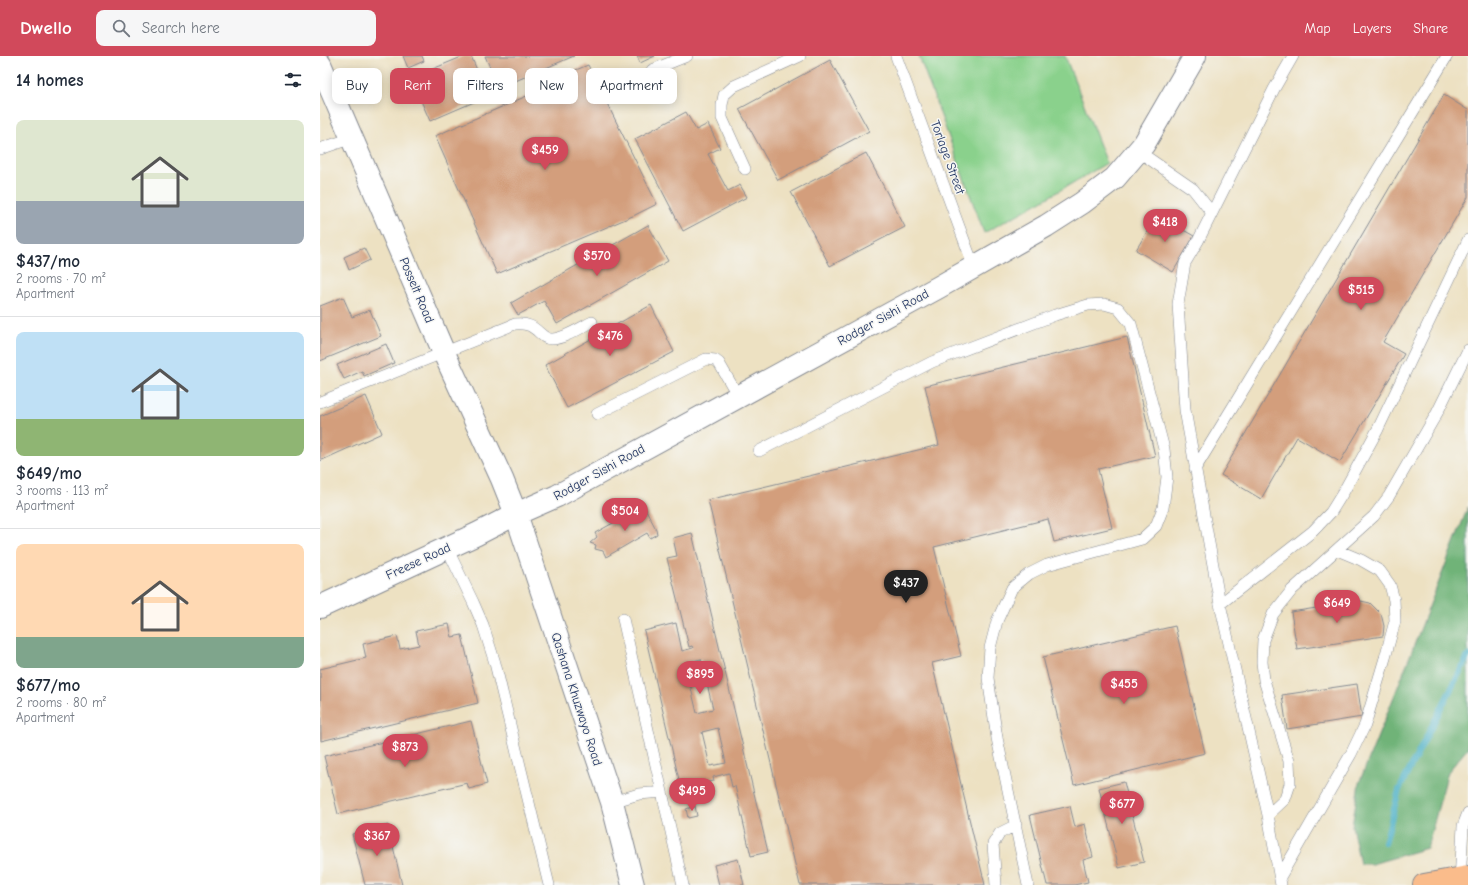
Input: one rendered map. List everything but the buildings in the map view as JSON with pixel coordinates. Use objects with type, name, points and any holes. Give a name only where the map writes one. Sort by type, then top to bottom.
[{"type":"main road","points":[[1424,885],[1462,880]]},
{"type":"street","name":"Rodger Sishi Road","points":[[516,514],[557,496],[974,267],[1046,226],[1082,203],[1115,178],[1144,144],[1194,56]]},
{"type":"street","name":"Posselt Road","points":[[320,64],[444,353],[502,479],[516,514]]},
{"type":"street","name":"Freese Road","points":[[320,607],[516,514]]},
{"type":"street","name":"Qashana Khuzwayo Road","points":[[516,514],[612,802],[633,885]]},
{"type":"lane","points":[[657,68],[687,56]]},
{"type":"lane","points":[[745,169],[722,118],[724,95],[734,86],[800,56]]},
{"type":"lane","name":"Torlage Street","points":[[896,56],[974,267]]},
{"type":"lane","points":[[1281,881],[1268,815],[1220,604],[1195,469],[1185,410],[1178,304],[1185,263],[1212,213],[1274,89],[1293,56]]},
{"type":"lane","points":[[1195,469],[1446,56]]},
{"type":"lane","points":[[320,149],[352,138]]},
{"type":"lane","points":[[1138,151],[1193,189],[1212,213]]},
{"type":"lane","points":[[1220,604],[1313,531],[1331,512],[1378,428],[1468,240]]},
{"type":"lane","points":[[759,451],[932,362],[1055,315],[1088,305],[1104,304],[1118,308],[1131,324],[1164,449],[1168,477],[1163,508],[1156,526],[1142,539],[1047,565],[1028,574],[1012,588],[997,621],[990,648],[988,678],[997,738],[1028,885]]},
{"type":"lane","points":[[320,402],[515,324],[526,324],[551,340],[592,322]]},
{"type":"lane","points":[[1268,815],[1285,798],[1290,784],[1289,761],[1264,680],[1262,662],[1263,640],[1273,614],[1292,590],[1374,516],[1389,496],[1437,413],[1468,350]]},
{"type":"lane","points":[[597,414],[706,359],[712,359],[719,363],[738,396]]},
{"type":"lane","points":[[447,548],[476,608],[495,663],[549,885]]},
{"type":"lane","points":[[1281,881],[1351,754],[1365,725],[1386,658],[1395,621],[1394,600],[1390,585],[1380,571],[1361,560],[1337,550]]},
{"type":"lane","points":[[623,619],[683,885]]},
{"type":"lane","points":[[612,802],[639,794],[662,792]]},
{"type":"lane","points":[[1462,880],[1463,826],[1468,813]]},
{"type":"lane","points":[[996,885],[993,844],[1000,833],[1016,825]]},
{"type":"green space","points":[[919,56],[1065,56],[1107,163],[984,233]]},
{"type":"green space","points":[[1468,507],[1468,748],[1448,772],[1427,848],[1372,864],[1360,864],[1352,826],[1359,783]]},
{"type":"waterway","points":[[1385,843],[1399,790],[1468,656]]}]
